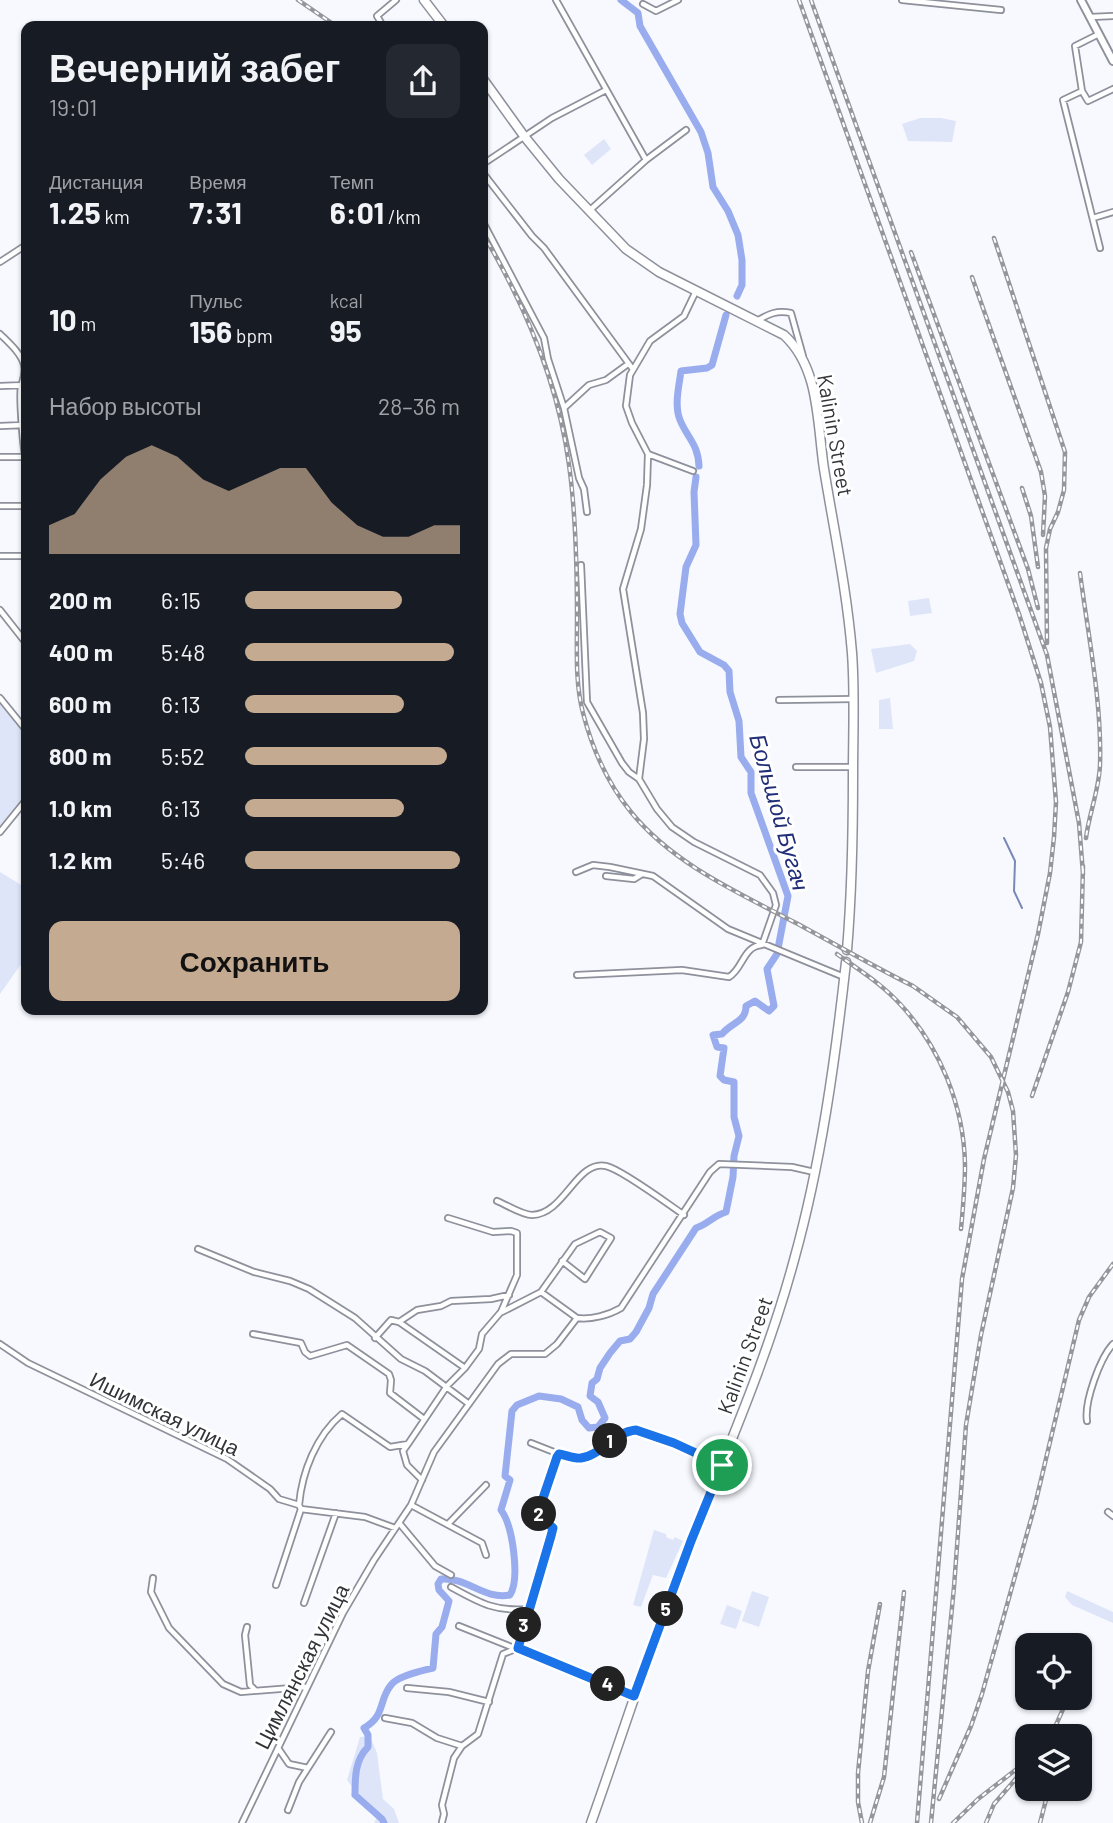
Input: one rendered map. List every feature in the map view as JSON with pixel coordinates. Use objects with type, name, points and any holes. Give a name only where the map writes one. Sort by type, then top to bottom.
[{"type":"main road","points":[[424,0],[440,21]]},
{"type":"main road","name":"Kalinin Street","points":[[488,86],[524,136],[614,238],[639,259],[784,335],[804,360],[815,405],[852,649],[853,767],[847,956],[803,1229],[773,1329],[691,1541],[591,1823]]},
{"type":"street","points":[[380,21],[377,16],[396,0]]},
{"type":"street","points":[[556,0],[646,160]]},
{"type":"street","points":[[643,4],[656,11],[678,0]]},
{"type":"street","points":[[902,0],[1001,10]]},
{"type":"street","points":[[1081,0],[1113,61]]},
{"type":"street","points":[[1090,17],[1113,16]]},
{"type":"street","points":[[1099,34],[1075,46],[1082,91],[1088,101],[1113,89]]},
{"type":"street","points":[[488,161],[552,118],[606,90]]},
{"type":"street","points":[[1082,91],[1063,100],[1100,248]]},
{"type":"street","points":[[589,212],[646,160],[686,130]]},
{"type":"street","points":[[488,179],[544,248],[630,366],[625,402],[632,424],[648,454],[641,529],[623,589],[643,713],[644,738],[639,779]]},
{"type":"street","points":[[1093,218],[1113,212]]},
{"type":"street","points":[[488,232],[544,338],[564,408],[587,512]]},
{"type":"street","points":[[0,262],[21,248]]},
{"type":"street","points":[[564,408],[589,385],[606,380],[630,366],[650,341],[684,316],[696,291]]},
{"type":"street","points":[[757,321],[781,311],[791,313],[804,360]]},
{"type":"street","points":[[1,336],[21,359]]},
{"type":"street","points":[[0,386],[21,385]]},
{"type":"street","points":[[0,426],[21,426]]},
{"type":"street","points":[[648,454],[693,471]]},
{"type":"street","points":[[0,457],[21,458]]},
{"type":"street","points":[[0,506],[21,506]]},
{"type":"street","points":[[0,556],[21,556]]},
{"type":"street","points":[[581,565],[587,702],[622,763],[639,779],[657,809],[672,827],[694,842],[760,875],[773,892],[776,905],[762,945]]},
{"type":"street","points":[[0,610],[21,637]]},
{"type":"street","points":[[0,698],[21,724]]},
{"type":"street","points":[[779,700],[854,699]]},
{"type":"street","points":[[796,767],[853,767]]},
{"type":"street","points":[[0,832],[21,806]]},
{"type":"street","points":[[576,872],[593,866],[653,876],[728,929],[845,978]]},
{"type":"street","points":[[606,876],[634,879],[643,873]]},
{"type":"street","points":[[577,975],[681,970],[729,977],[734,974],[744,956],[756,945],[762,945]]},
{"type":"street","points":[[541,1292],[577,1318],[609,1314],[621,1308],[710,1172],[719,1164],[792,1167],[814,1172]]},
{"type":"street","points":[[497,1201],[531,1215],[548,1210],[580,1176],[592,1168],[603,1166],[617,1171],[684,1215]]},
{"type":"street","points":[[422,1480],[407,1465],[403,1451],[447,1386],[479,1349],[482,1334],[500,1313],[517,1275],[517,1233],[493,1232],[448,1218]]},
{"type":"street","points":[[500,1313],[541,1292],[562,1261],[575,1244],[600,1232],[611,1238],[585,1279],[562,1261]]},
{"type":"street","points":[[198,1249],[254,1272],[309,1289],[355,1318],[401,1359],[447,1386],[469,1404]]},
{"type":"street","points":[[400,1322],[417,1310],[441,1307],[451,1300],[491,1299],[509,1295]]},
{"type":"street","name":"Цимлянская улица","points":[[242,1823],[344,1613],[411,1505],[434,1452],[505,1357],[511,1354],[545,1354],[557,1344],[577,1318]]},
{"type":"street","points":[[375,1338],[387,1322],[400,1322],[465,1368]]},
{"type":"street","points":[[253,1334],[301,1343],[310,1356],[347,1345],[389,1374],[390,1393],[424,1419]]},
{"type":"street","name":"Ишимская улица","points":[[0,1344],[28,1363],[227,1459],[270,1489],[279,1499],[300,1507],[365,1517],[398,1526]]},
{"type":"street","points":[[1087,1421],[1087,1410],[1101,1360],[1113,1344]]},
{"type":"street","points":[[276,1585],[300,1507],[300,1487],[317,1443],[331,1424],[342,1414],[390,1447],[408,1444]]},
{"type":"street","points":[[531,1443],[577,1459],[585,1458],[624,1432],[636,1430],[674,1443],[722,1465]]},
{"type":"street","points":[[518,1648],[553,1528],[539,1516],[539,1510],[559,1454]]},
{"type":"street","points":[[448,1524],[486,1485]]},
{"type":"street","points":[[411,1505],[482,1543],[486,1555]]},
{"type":"street","points":[[304,1603],[336,1513]]},
{"type":"street","points":[[398,1526],[435,1566],[451,1575]]},
{"type":"street","points":[[153,1578],[150,1592],[166,1622],[209,1672],[223,1684],[235,1690],[258,1691],[306,1687]]},
{"type":"street","points":[[451,1587],[481,1604],[498,1609],[529,1609]]},
{"type":"street","points":[[459,1626],[634,1696]]},
{"type":"street","points":[[247,1627],[250,1685],[258,1691]]},
{"type":"street","points":[[442,1822],[442,1805],[454,1758],[461,1746],[478,1734],[503,1654],[518,1648]]},
{"type":"street","points":[[407,1688],[449,1692],[489,1702]]},
{"type":"street","points":[[385,1718],[412,1723],[437,1738],[461,1746]]},
{"type":"street","points":[[288,1810],[308,1768],[331,1732]]},
{"type":"street","points":[[278,1747],[289,1764],[308,1768]]},
{"type":"shaded area","points":[[920,118],[956,121],[952,142],[908,141],[902,124]]},
{"type":"shaded area","points":[[604,139],[611,149],[592,165],[584,155]]},
{"type":"shaded area","points":[[929,598],[932,613],[910,616],[908,601]]},
{"type":"shaded area","points":[[910,644],[917,651],[914,661],[876,673],[871,649]]},
{"type":"shaded area","points":[[890,698],[893,729],[879,729],[879,700]]},
{"type":"shaded area","points":[[0,704],[21,730],[21,803],[0,830]]},
{"type":"shaded area","points":[[0,872],[21,885],[21,964],[0,994]]},
{"type":"shaded area","points":[[654,1530],[673,1540],[675,1537],[683,1541],[666,1578],[653,1575],[641,1607],[633,1605]]},
{"type":"shaded area","points":[[752,1591],[769,1597],[759,1627],[742,1621]]},
{"type":"shaded area","points":[[1067,1591],[1113,1612],[1113,1623],[1072,1605],[1065,1597]]},
{"type":"shaded area","points":[[727,1605],[742,1611],[736,1629],[720,1624]]},
{"type":"shaded area","points":[[370,1736],[377,1753],[383,1799],[394,1809],[399,1823],[374,1823],[377,1817],[351,1796],[353,1788],[347,1780],[360,1737]]},
{"type":"waterway","name":"Большой Бугач","points":[[621,0],[638,13],[640,26],[701,132],[708,153],[713,187],[728,211],[738,235],[742,285],[737,296]]},
{"type":"waterway","points":[[699,466],[695,447],[678,414],[681,371],[712,365],[726,315]]},
{"type":"waterway","name":"Большой Бугач","points":[[384,1823],[355,1795],[358,1763],[368,1747],[368,1735],[364,1728],[376,1718],[387,1691],[394,1682],[410,1674],[433,1668],[436,1634],[442,1627],[449,1601],[439,1590],[438,1584],[441,1579],[451,1579],[500,1596],[510,1595],[513,1587],[514,1553],[509,1528],[501,1510],[510,1480],[505,1476],[512,1411],[517,1405],[539,1396],[561,1399],[578,1407],[582,1420],[589,1428],[598,1427],[605,1418],[598,1402],[590,1396],[592,1383],[597,1379],[600,1368],[620,1341],[630,1339],[636,1332],[653,1294],[696,1228],[726,1212],[739,1136],[734,1117],[734,1082],[724,1080],[720,1076],[724,1048],[717,1047],[713,1035],[722,1034],[738,1022],[744,1015],[746,1006],[755,1001],[769,1011],[774,1006],[767,969],[777,954],[788,896],[751,793],[751,772],[741,757],[739,721],[730,692],[729,671],[724,665],[700,652],[682,623],[680,614],[686,567],[696,545],[696,477]]},
{"type":"waterway","points":[[1004,838],[1015,861],[1014,891],[1022,908]]},
{"type":"railway","points":[[298,0],[329,21]]},
{"type":"railway","points":[[799,0],[1019,614],[1041,683],[1050,727],[1056,802],[1050,873],[1038,934],[984,1159],[962,1279],[917,1823]]},
{"type":"railway","points":[[811,0],[1047,655],[1079,823],[1083,874]]},
{"type":"railway","points":[[994,238],[1065,452],[1064,490],[1046,548],[1047,643]]},
{"type":"railway","points":[[488,243],[513,289],[538,345],[564,434],[573,503],[580,702],[596,752],[615,790],[631,812],[666,847],[708,876],[913,986],[957,1017],[991,1057],[1008,1092],[1013,1111],[1016,1155],[1013,1188],[981,1335],[966,1425],[954,1587],[931,1823]]},
{"type":"railway","points":[[911,252],[1028,569],[1038,608]]},
{"type":"railway","points":[[972,277],[1041,472],[1045,496],[1043,535]]},
{"type":"railway","points":[[1022,488],[1031,516],[1038,567]]},
{"type":"railway","points":[[1080,573],[1097,693],[1100,741],[1099,774],[1086,838]]},
{"type":"railway","points":[[1032,1096],[1068,992],[1081,942],[1083,866]]},
{"type":"railway","points":[[837,954],[900,1004],[938,1058],[955,1099],[964,1143],[961,1229]]},
{"type":"railway","points":[[939,1799],[982,1694],[1035,1505],[1079,1320],[1089,1297],[1113,1264]]},
{"type":"railway","points":[[870,1823],[884,1777],[904,1592]]},
{"type":"railway","points":[[862,1823],[858,1802],[858,1773],[868,1671],[880,1604]]},
{"type":"railway","points":[[1056,1724],[1063,1710]]},
{"type":"railway","points":[[953,1823],[1015,1770]]},
{"type":"railway","points":[[986,1823],[994,1804],[1015,1780]]},
{"type":"railway","points":[[1040,1823],[1046,1801]]},
{"type":"route","points":[[639,1430],[722,1465],[634,1696],[518,1648],[553,1528],[541,1519],[539,1510],[559,1454],[577,1459],[585,1458],[624,1432],[639,1430]]}]
